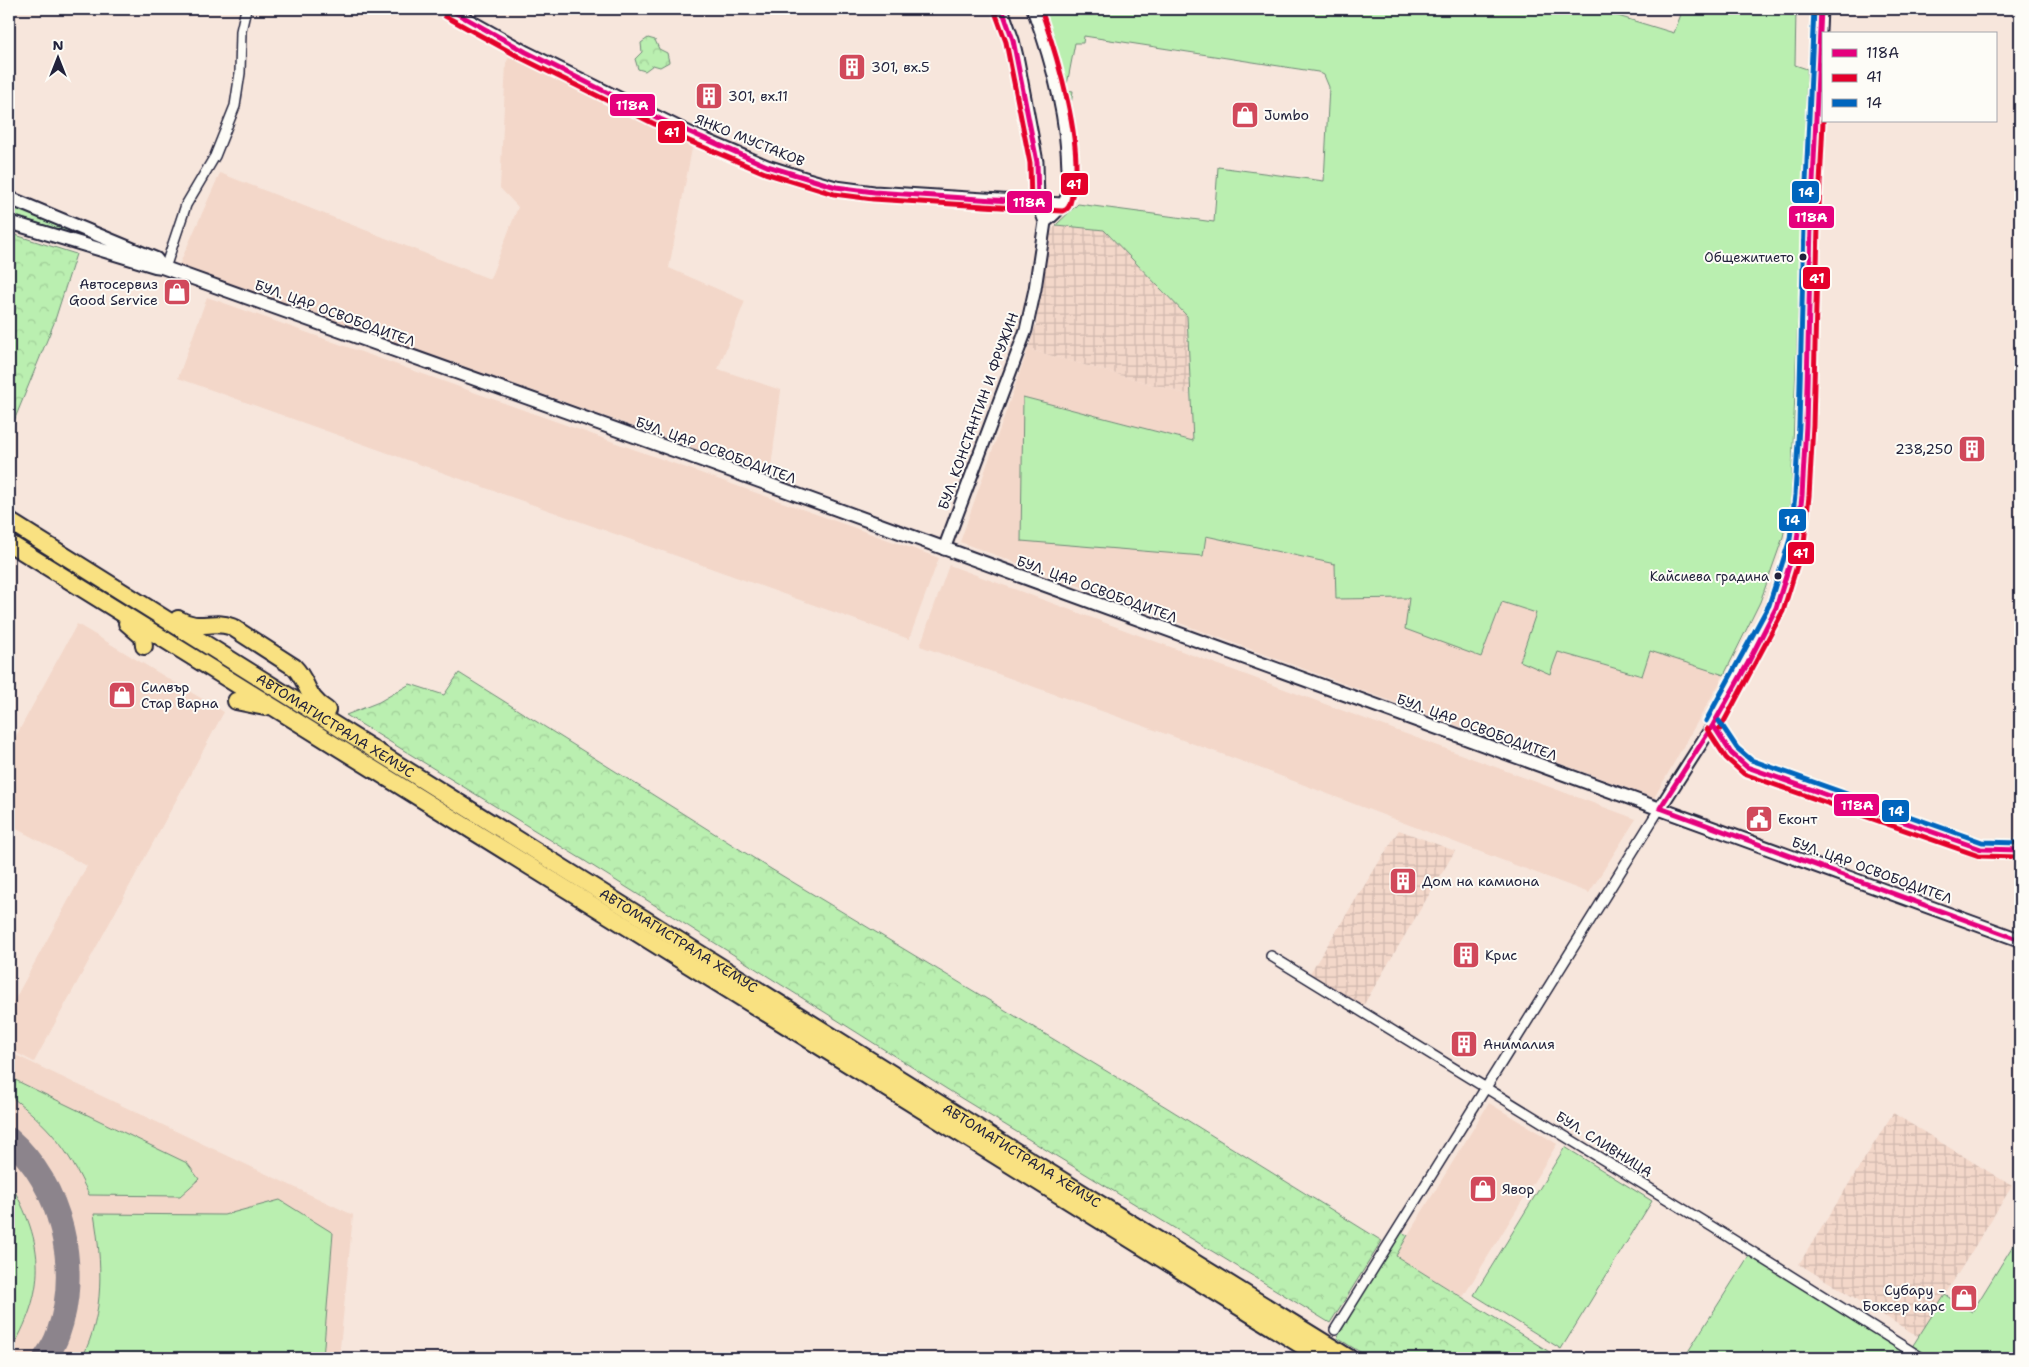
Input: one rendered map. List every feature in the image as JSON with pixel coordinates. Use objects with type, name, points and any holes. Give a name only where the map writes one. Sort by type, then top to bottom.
[{"type":"highway","name":"АВТОМАГИСТРАЛА ХЕМУС","points":[[9,521],[1076,1190],[1349,1358]]},
{"type":"highway","name":"АВТОМАГИСТРАЛА ХЕМУС","points":[[9,543],[1322,1358]]},
{"type":"highway","points":[[99,577],[133,590],[186,624],[200,626],[221,624],[239,631],[300,672],[316,703],[420,768],[426,782]]},
{"type":"highway","points":[[93,594],[107,610],[139,633],[144,646]]},
{"type":"highway","points":[[236,701],[281,711]]},
{"type":"main road","name":"БУЛ. ЦАР ОСВОБОДИТЕЛ","points":[[9,198],[141,252],[156,259],[164,267]]},
{"type":"main road","name":"БУЛ. ЦАР ОСВОБОДИТЕЛ","points":[[9,222],[155,266],[164,267],[694,457],[944,550],[2020,940]]},
{"type":"street","points":[[164,267],[186,206],[215,156],[235,106],[240,73],[241,31],[246,9]]},
{"type":"street","name":"ЯНКО МУСТАКОВ","points":[[449,9],[526,52],[660,119],[728,150],[775,168],[836,187],[874,192],[1038,204],[1062,204]]},
{"type":"street","name":"БУЛ. КОНСТАНТИН И ФРУЖИН","points":[[944,550],[1026,330],[1035,289],[1044,222],[1038,204],[1037,162],[1013,40],[1002,9]]},
{"type":"street","points":[[1033,9],[1040,28],[1065,123],[1068,191],[1056,213],[1044,222]]},
{"type":"street","points":[[1335,1330],[1713,725],[1776,608],[1797,541],[1802,496],[1806,431],[1811,226],[1821,9]]},
{"type":"street","points":[[1713,725],[1728,751],[1735,759],[1747,766],[1980,849],[2020,850]]},
{"type":"street","name":"БУЛ. СЛИВНИЦА","points":[[1271,956],[1922,1358]]},
{"type":"shaded area","points":[[518,40],[696,128],[669,268],[745,301],[718,369],[781,390],[770,475],[179,265],[220,173],[490,279],[518,207],[500,188],[506,63]]},
{"type":"shaded area","points":[[1056,225],[1104,230],[1187,316],[1190,395],[1028,349],[1036,325],[1046,238]]},
{"type":"shaded area","points":[[207,297],[939,558],[909,639],[178,378]]},
{"type":"shaded area","points":[[1028,349],[1190,395],[1194,441],[1023,397],[1203,556],[1205,536],[1335,564],[1336,599],[1409,598],[1481,657],[1502,602],[1536,613],[1551,673],[1557,652],[1642,676],[1650,650],[1724,675],[1654,798],[960,542]]},
{"type":"shaded area","points":[[949,565],[1636,819],[1589,893],[1233,758],[920,646]]},
{"type":"shaded area","points":[[77,624],[224,712],[34,1062],[9,1049],[9,1010],[87,866],[9,825],[9,749]]},
{"type":"shaded area","name":"Дом на камиона","points":[[1399,830],[1455,851],[1363,1006],[1310,973]]},
{"type":"shaded area","points":[[9,1052],[353,1215],[339,1358],[9,1358]]},
{"type":"shaded area","name":"Явор","points":[[1489,1103],[1557,1144],[1463,1297],[1395,1256]]},
{"type":"shaded area","points":[[1893,1113],[2012,1186],[1919,1337],[1799,1264]]},
{"type":"green space","points":[[1042,9],[1609,9],[1608,13],[1674,33],[1683,9],[1796,9],[1795,65],[1807,69],[1791,498],[1783,537],[1760,602],[1724,675],[1650,651],[1642,676],[1558,652],[1550,674],[1520,661],[1536,613],[1502,602],[1481,657],[1405,629],[1409,598],[1336,599],[1335,564],[1206,536],[1203,556],[1021,541],[1023,397],[1193,441],[1187,316],[1104,230],[1056,225],[1078,204],[1214,222],[1218,167],[1324,181],[1329,87],[1324,75],[1318,72],[1084,36],[1083,43],[1075,43],[1066,90],[1073,91],[1070,112],[1054,41]]},
{"type":"green space","points":[[648,38],[655,40],[659,49],[667,53],[669,62],[660,67],[653,65],[645,71],[638,69],[635,59],[642,52],[641,43]]},
{"type":"green space","points":[[9,204],[113,247],[9,214]]},
{"type":"green space","points":[[9,233],[76,254],[54,323],[9,433]]},
{"type":"green space","points":[[459,673],[771,869],[1166,1107],[1382,1241],[1330,1323],[961,1098],[580,858],[346,715],[379,702],[410,684],[444,695]]},
{"type":"green space","points":[[9,1077],[187,1163],[199,1179],[180,1196],[89,1195],[73,1164],[56,1139],[36,1117],[9,1095]]},
{"type":"green space","points":[[1565,1147],[1652,1201],[1561,1349],[1474,1295]]},
{"type":"green space","points":[[9,1181],[30,1226],[37,1268],[30,1309],[9,1354]]},
{"type":"green space","points":[[280,1200],[333,1233],[323,1358],[82,1358],[95,1323],[100,1287],[99,1250],[94,1214],[224,1215]]},
{"type":"green space","points":[[1400,1232],[1408,1235],[1396,1256],[1559,1358],[1370,1358],[1337,1338]]},
{"type":"green space","points":[[2020,1234],[2020,1358],[1684,1358],[1750,1254],[1910,1350],[1945,1295],[1972,1312]]},
{"type":"taxiway","points":[[9,1139],[27,1158],[42,1180],[54,1204],[62,1229],[67,1256],[68,1283],[65,1309],[57,1337],[45,1358]]},
{"type":"transit line","name":"118А","points":[[449,9],[526,52],[660,119],[767,166],[836,187],[874,192],[1038,203],[1037,162],[1013,40],[1002,9]]},
{"type":"transit line","name":"41","points":[[445,16],[523,59],[689,141],[765,173],[834,194],[873,199],[1063,211],[1068,207],[1072,196],[1076,177],[1076,154],[1068,102],[1041,9]]},
{"type":"transit line","name":"14","points":[[1706,721],[1769,605],[1790,539],[1795,495],[1799,425],[1804,226],[1814,9]]},
{"type":"transit line","name":"118А","points":[[1660,808],[1713,725],[1748,663],[1776,608],[1797,541],[1802,496],[1806,425],[1811,226],[1821,9]]},
{"type":"transit line","name":"41","points":[[995,12],[1006,42],[1030,163],[1031,203]]},
{"type":"transit line","name":"41","points":[[1720,729],[1783,611],[1804,543],[1813,425],[1818,226],[1823,122]]},
{"type":"transit line","name":"14","points":[[1719,721],[1737,748],[1751,760],[1982,842],[2020,843]]},
{"type":"transit line","name":"118А","points":[[1713,725],[1731,753],[1747,767],[1981,849],[2020,850]]},
{"type":"transit line","name":"41","points":[[1707,729],[1726,758],[1744,774],[1979,856],[2020,857]]},
{"type":"transit line","name":"118А","points":[[1660,808],[2020,940]]},
{"type":"place","name":"301, вх.5","points":[[852,67]]},
{"type":"place","name":"301, вх.11","points":[[709,96]]},
{"type":"place","name":"Jumbo","points":[[1245,115]]},
{"type":"place","name":"Общежитието","points":[[1803,257]]},
{"type":"place","name":"Автосервиз Good Service","points":[[177,292]]},
{"type":"place","name":"238,250","points":[[1972,449]]},
{"type":"place","name":"Кайсиева градина","points":[[1778,576]]},
{"type":"place","name":"Силвър Стар Варна","points":[[122,695]]},
{"type":"place","name":"Еконт","points":[[1759,819]]},
{"type":"place","name":"Дом на камиона","points":[[1403,881]]},
{"type":"place","name":"Крис","points":[[1466,955]]},
{"type":"place","name":"Анималия","points":[[1464,1044]]},
{"type":"place","name":"Явор","points":[[1483,1189]]},
{"type":"place","name":"Субару - Боксер карс","points":[[1964,1298]]}]
